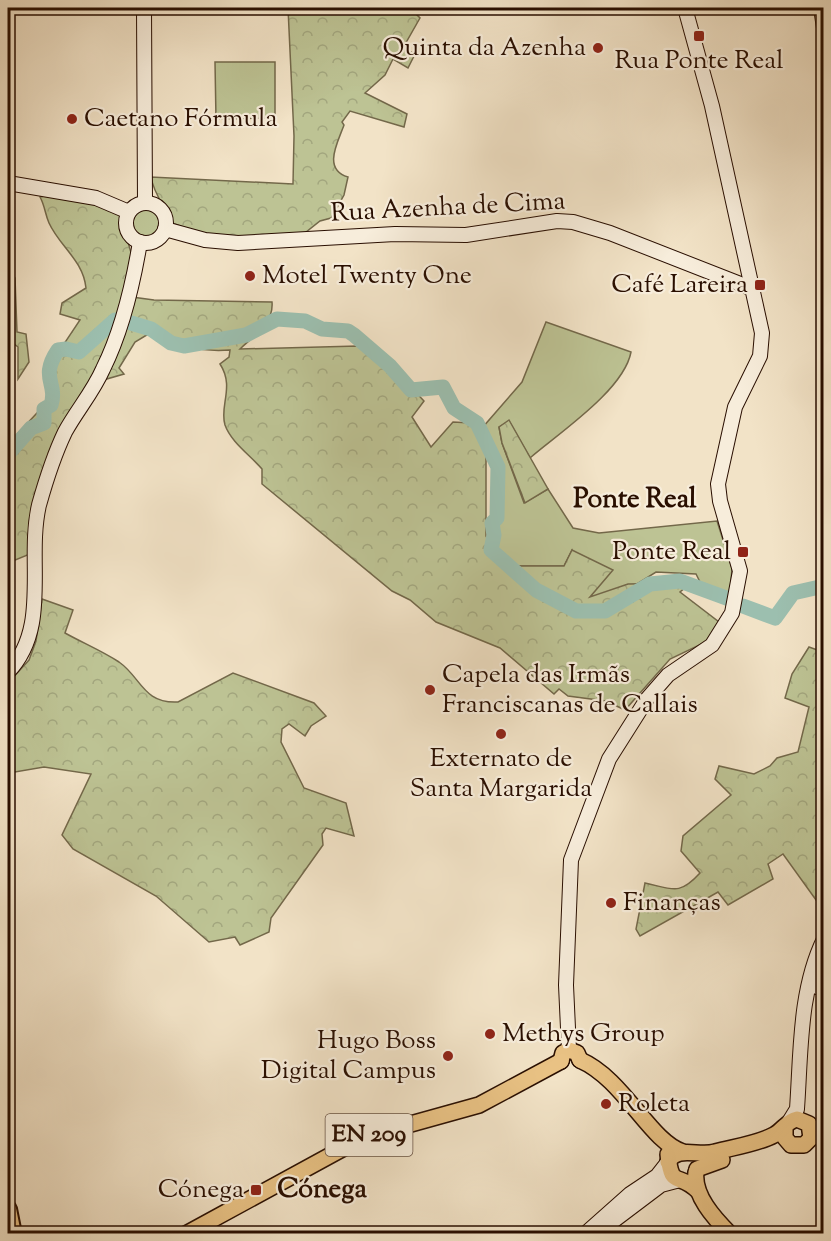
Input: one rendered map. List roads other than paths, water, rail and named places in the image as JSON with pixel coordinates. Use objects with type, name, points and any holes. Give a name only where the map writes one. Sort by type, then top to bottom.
[{"type":"highway","points":[[8,1209],[13,1233]]},
{"type":"main road","points":[[570,1057],[597,1068],[615,1084],[662,1139],[687,1153],[696,1170],[698,1191]]},
{"type":"main road","name":"EN 209","points":[[186,1233],[364,1137],[479,1105],[570,1057]]},
{"type":"main road","points":[[669,1162],[672,1155],[687,1153],[706,1155],[762,1139],[773,1135],[787,1124],[796,1119],[814,1130],[804,1145],[795,1147],[788,1143],[784,1134],[787,1124]]},
{"type":"main road","points":[[662,1139],[669,1162],[669,1172],[698,1191],[716,1219],[730,1233]]},
{"type":"main road","points":[[680,1180],[689,1179],[696,1170],[788,1143]]},
{"type":"street","points":[[144,8],[145,203]]},
{"type":"street","points":[[570,1057],[566,985],[571,860],[601,776],[609,759],[659,684],[712,645],[722,633],[738,593],[740,571],[720,501],[718,484],[735,407],[760,356],[762,333],[711,106],[685,8]]},
{"type":"street","points":[[821,8],[824,28]]},
{"type":"street","points":[[8,183],[96,198],[129,212]]},
{"type":"street","points":[[129,212],[145,203]]},
{"type":"street","points":[[129,212],[127,230],[140,242],[152,242],[165,229],[161,211],[145,203]]},
{"type":"street","name":"Rua Azenha de Cima","points":[[165,229],[205,240],[238,243],[395,234],[466,235],[557,221],[573,222],[610,233],[753,289]]},
{"type":"street","points":[[8,672],[18,661],[31,636],[39,509],[49,469],[66,431],[104,369],[117,334],[140,242]]},
{"type":"street","points":[[726,277],[747,262]]},
{"type":"street","points":[[787,1124],[796,1109],[808,985],[815,958],[824,939]]},
{"type":"street","points":[[814,1130],[813,1015],[824,964]]},
{"type":"street","points":[[585,1233],[630,1194],[657,1176],[669,1162]]},
{"type":"street","points":[[598,1233],[661,1185],[680,1180]]},
{"type":"waterway","points":[[131,323],[151,329],[171,343],[184,346],[246,335],[277,319],[305,321],[322,329],[348,331],[390,366],[411,390],[443,387],[454,408],[477,423],[498,467],[497,518],[492,523],[494,535],[491,550],[536,590],[576,611],[605,611],[650,584],[680,581],[729,599]]},
{"type":"waterway","points":[[8,454],[31,428],[44,423],[44,409],[51,405],[53,397],[50,367],[58,350],[79,352],[115,320]]},
{"type":"waterway","points":[[743,606],[775,618],[793,593],[824,586]]},
{"type":"place","name":"Rua Ponte Real","points":[[699,36]]},
{"type":"place","name":"Quinta da Azenha","points":[[598,48]]},
{"type":"place","name":"Caetano Fórmula","points":[[72,119]]},
{"type":"place","name":"Motel Twenty One","points":[[250,276]]},
{"type":"place","name":"Café Lareira","points":[[760,285]]},
{"type":"place","name":"Ponte Real","points":[[743,552]]},
{"type":"place","name":"Capela das Irmãs Franciscanas de Callais","points":[[430,690]]},
{"type":"place","name":"Externato de Santa Margarida","points":[[501,734]]},
{"type":"place","name":"Finanças","points":[[611,903]]},
{"type":"place","name":"Methys Group","points":[[490,1034]]},
{"type":"place","name":"Hugo Boss Digital Campus","points":[[448,1056]]},
{"type":"place","name":"Roleta","points":[[606,1104]]},
{"type":"place","name":"Cónega","points":[[256,1190]]},
{"type":"district","name":"Ponte Real","points":[[635,500]]},
{"type":"district","name":"Cónega","points":[[322,1190]]}]
